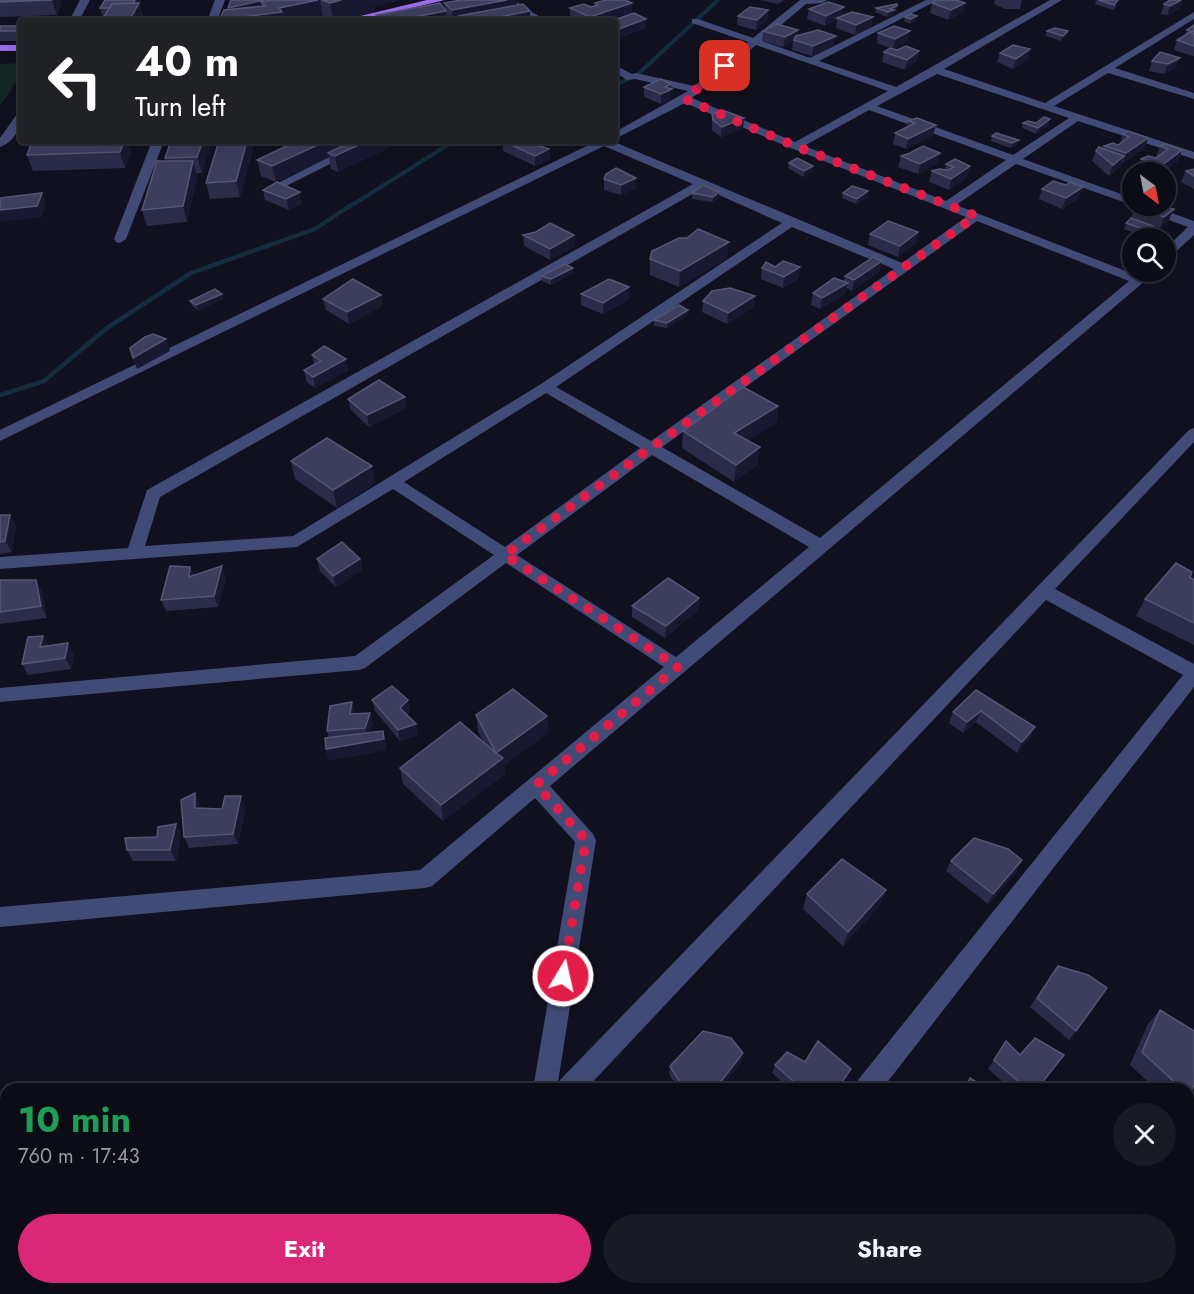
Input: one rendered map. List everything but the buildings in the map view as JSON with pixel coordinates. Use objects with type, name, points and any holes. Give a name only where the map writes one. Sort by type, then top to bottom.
[{"type":"main road","points":[[365,18],[442,4]]},
{"type":"main road","points":[[389,18],[442,4]]},
{"type":"main road","points":[[0,48],[18,48]]},
{"type":"main road","points":[[0,57],[18,57]]},
{"type":"street","points":[[76,18],[85,0]]},
{"type":"street","points":[[213,18],[220,0]]},
{"type":"street","points":[[508,0],[536,18]]},
{"type":"street","points":[[618,135],[685,99],[804,1],[822,0]]},
{"type":"street","points":[[813,60],[933,0]]},
{"type":"street","points":[[795,146],[936,70],[1057,0]]},
{"type":"street","points":[[1046,107],[1194,15]]},
{"type":"street","points":[[695,21],[897,91]]},
{"type":"street","points":[[1107,69],[1194,96]]},
{"type":"street","points":[[618,70],[633,77],[696,90]]},
{"type":"street","points":[[936,70],[1194,156]]},
{"type":"street","points":[[685,99],[795,146],[976,216],[1122,269]]},
{"type":"street","points":[[868,106],[1122,198]]},
{"type":"street","points":[[947,205],[1077,117]]},
{"type":"street","points":[[0,144],[16,133]]},
{"type":"street","points":[[120,239],[157,144]]},
{"type":"street","points":[[270,190],[364,144]]},
{"type":"street","points":[[0,436],[600,144]]},
{"type":"street","points":[[617,144],[702,184],[903,268]]},
{"type":"street","points":[[135,553],[153,494],[702,184]]},
{"type":"street","points":[[0,695],[359,663],[649,449],[976,216]]},
{"type":"street","points":[[1168,216],[1194,226],[1176,244]]},
{"type":"street","points":[[0,562],[297,541],[546,387],[791,222]]},
{"type":"street","points":[[0,917],[425,879],[1135,282]]},
{"type":"street","points":[[546,387],[649,449],[821,546]]},
{"type":"street","points":[[575,1083],[1194,433]]},
{"type":"street","points":[[393,482],[678,667]]},
{"type":"street","points":[[872,1083],[1194,673],[1044,591]]},
{"type":"street","points":[[536,785],[586,840],[546,1083]]},
{"type":"green space","points":[[18,63],[18,79],[0,106],[0,64]]},
{"type":"waterway","points":[[618,84],[636,76],[718,0]]},
{"type":"waterway","points":[[349,207],[449,144]]},
{"type":"waterway","points":[[0,395],[44,381],[107,328],[191,273],[315,229],[351,205]]},
{"type":"route","points":[[563,976],[586,840],[536,785],[678,667],[505,555],[976,216],[795,146],[685,99],[725,66]]}]
